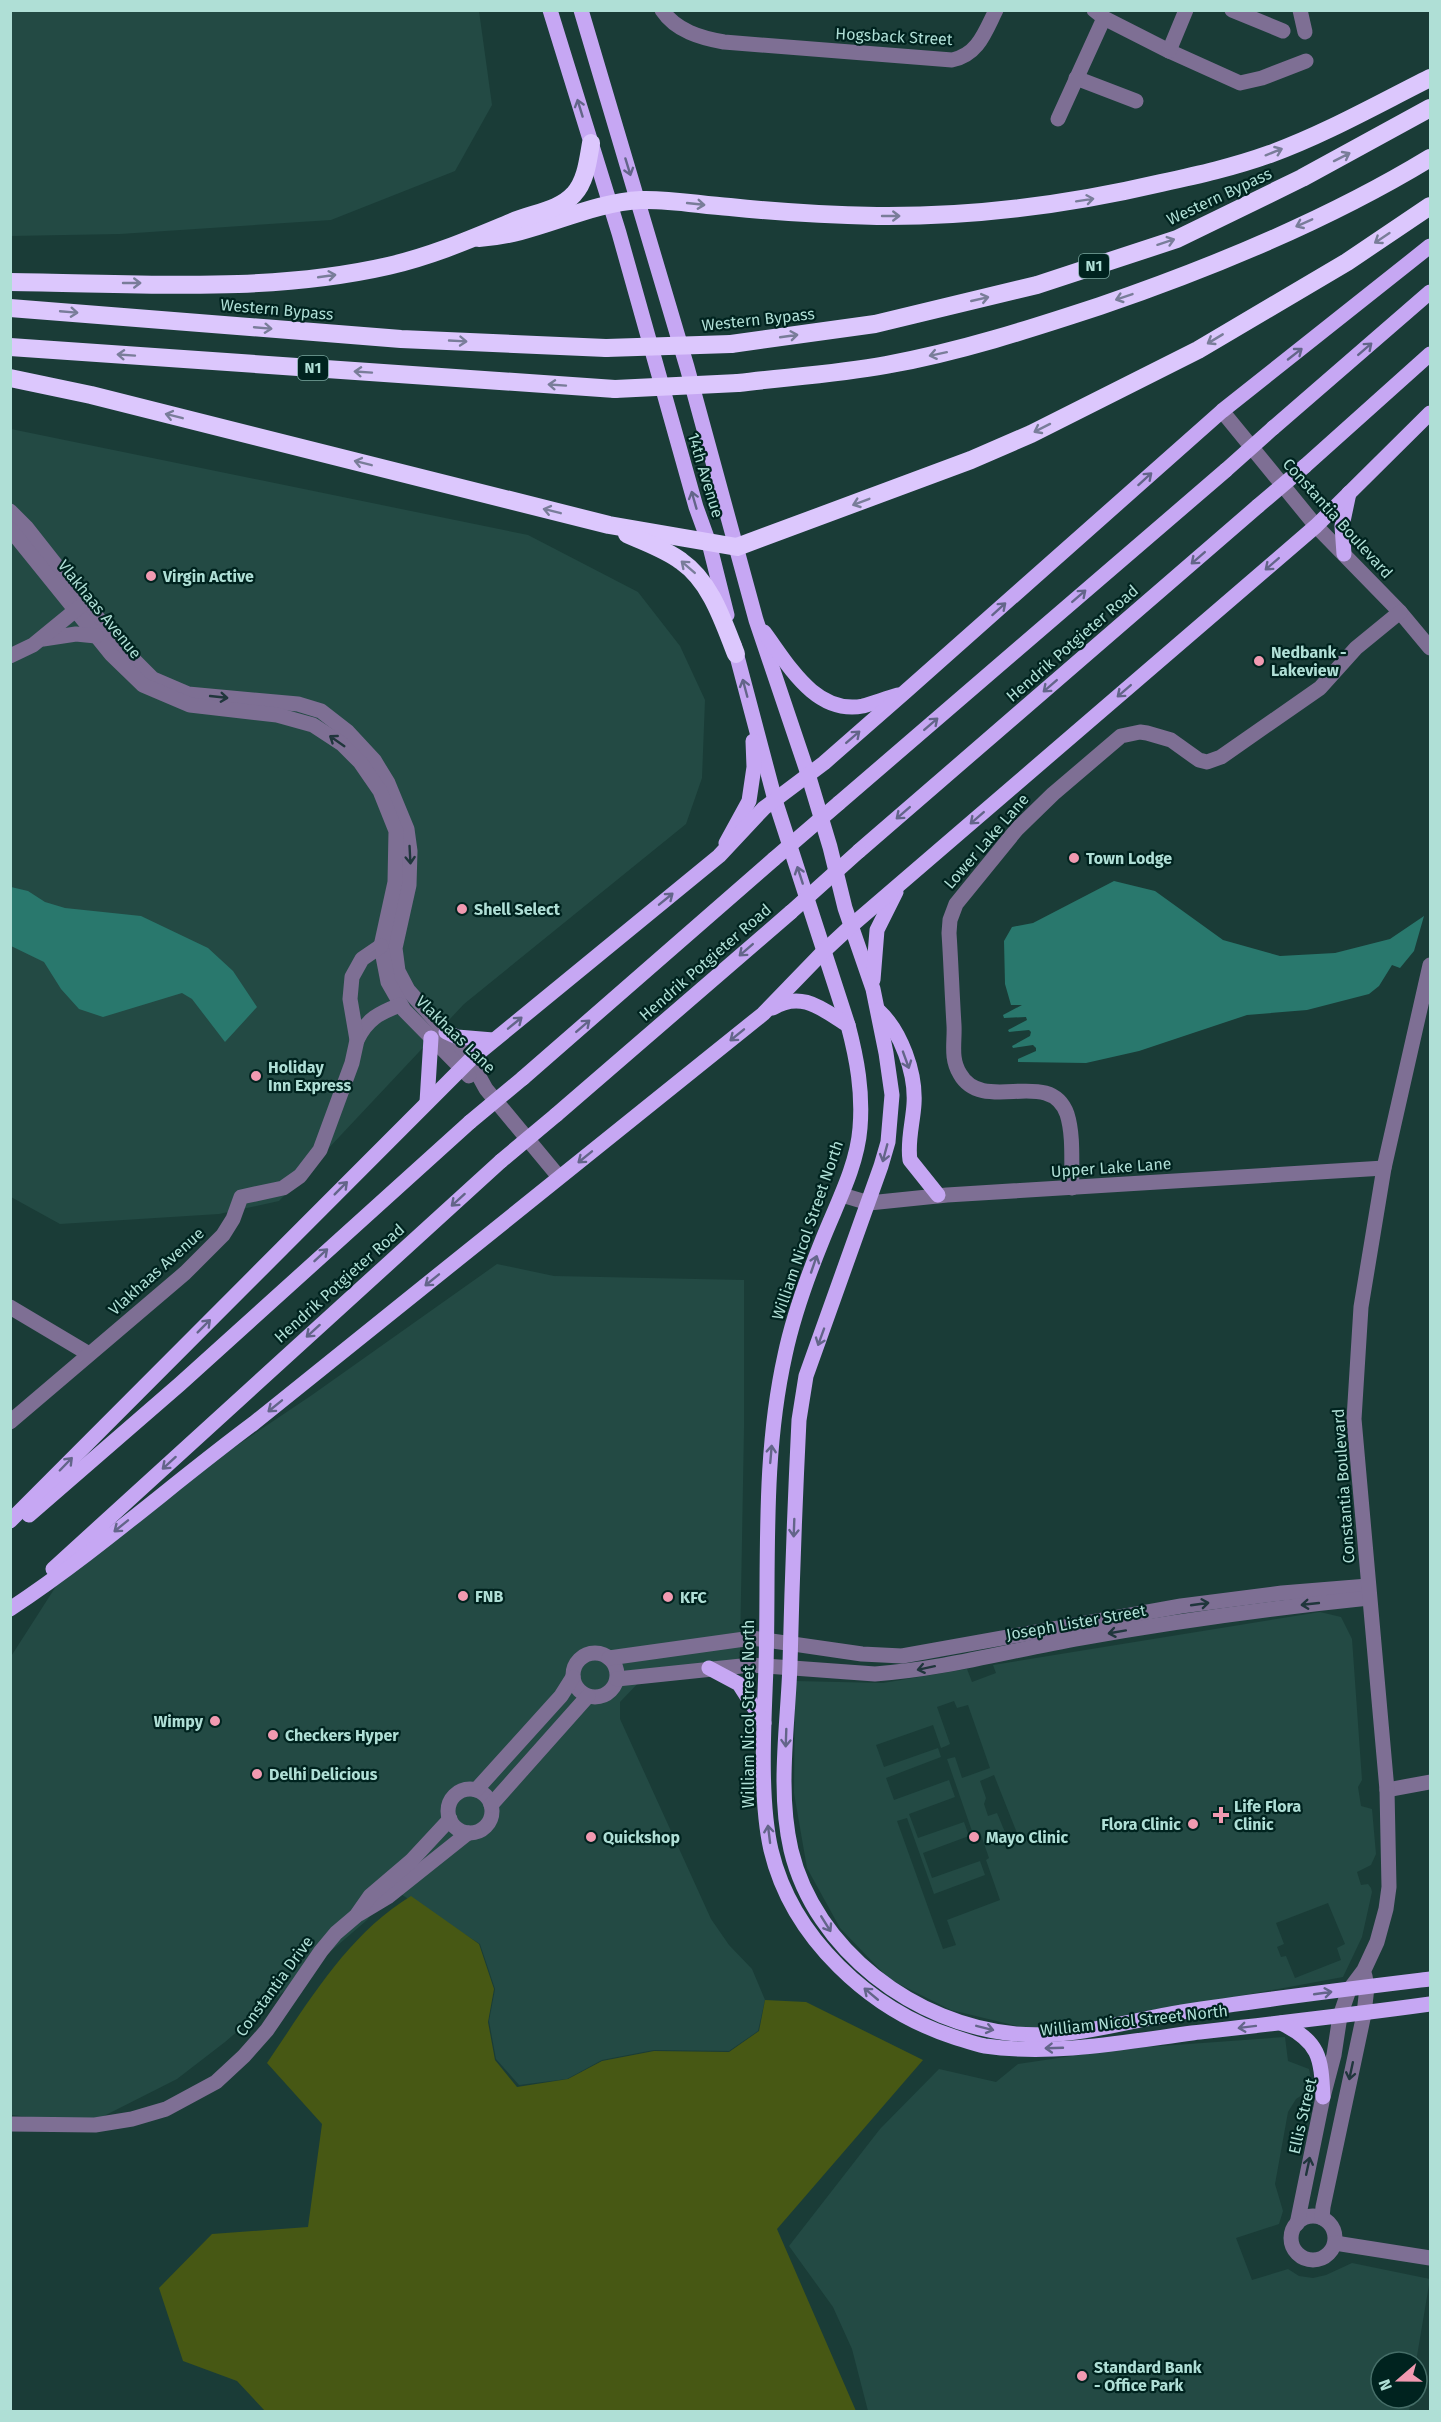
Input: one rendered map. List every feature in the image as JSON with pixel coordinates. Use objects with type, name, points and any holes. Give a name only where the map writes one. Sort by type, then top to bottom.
[{"type":"highway","points":[[479,238],[521,232],[610,204],[638,201],[660,200],[733,208],[876,216],[938,216],[1040,207],[1113,194],[1226,168],[1263,156],[1315,134],[1431,78]]},
{"type":"highway","name":"Western Bypass","points":[[10,308],[401,339],[606,348],[731,344],[875,324],[1037,285],[1177,239],[1311,173],[1431,108]]},
{"type":"highway","points":[[10,282],[221,284],[311,279],[387,266],[479,238],[522,218],[563,203],[573,195],[583,179],[591,143]]},
{"type":"highway","name":"N1","points":[[10,347],[615,389],[738,383],[885,365],[959,350],[1181,278],[1392,182],[1431,158]]},
{"type":"highway","points":[[10,378],[91,395],[609,525],[737,547],[905,485],[1031,434],[1198,350],[1347,262],[1431,206]]},
{"type":"highway","points":[[609,525],[679,559],[695,573],[720,613],[736,654]]},
{"type":"main road","name":"14th Avenue","points":[[550,10],[610,204],[696,507],[709,543],[775,800],[824,951]]},
{"type":"main road","name":"14th Avenue","points":[[581,10],[638,201],[756,620],[808,774],[851,926]]},
{"type":"main road","points":[[10,1521],[465,1064],[719,856],[775,800],[905,692],[1222,411],[1431,246]]},
{"type":"main road","name":"Hendrik Potgieter Road","points":[[10,1531],[180,1384],[470,1122],[1431,292]]},
{"type":"main road","name":"Hendrik Potgieter Road","points":[[10,1608],[501,1161],[1305,466],[1431,354]]},
{"type":"main road","points":[[10,1608],[43,1587],[180,1478],[254,1423],[763,1014],[851,926],[1316,526],[1431,413]]},
{"type":"main road","points":[[1344,554],[1342,526],[1349,493]]},
{"type":"main road","points":[[756,620],[807,687],[826,701],[850,706],[863,705],[905,692]]},
{"type":"main road","points":[[719,856],[749,801],[754,767],[752,712]]},
{"type":"main road","points":[[873,989],[877,930],[898,886]]},
{"type":"main road","name":"William Nicol Street North","points":[[851,926],[878,1010],[892,1095],[891,1118],[886,1150],[869,1203],[806,1376],[799,1420],[784,1786],[791,1849],[800,1878],[831,1932],[865,1968],[908,1999],[933,2012],[989,2030],[1016,2034],[1098,2030],[1180,2013],[1431,1979]]},
{"type":"main road","name":"William Nicol Street North","points":[[824,951],[848,1025],[857,1062],[862,1100],[860,1133],[842,1195],[822,1242],[789,1335],[776,1394],[768,1487],[764,1801],[770,1846],[781,1882],[806,1928],[827,1954],[877,2000],[930,2030],[981,2045],[1054,2048],[1123,2042],[1431,2004]]},
{"type":"main road","points":[[763,1014],[788,1000],[801,1000],[848,1025]]},
{"type":"main road","points":[[878,1010],[894,1030],[913,1082],[910,1160],[938,1195]]},
{"type":"main road","points":[[446,1032],[457,1037],[494,1040]]},
{"type":"main road","points":[[427,1102],[431,1038]]},
{"type":"main road","points":[[708,1668],[739,1684],[765,1725]]},
{"type":"main road","points":[[1280,2023],[1298,2031],[1312,2045],[1321,2064],[1323,2097]]},
{"type":"street","name":"Hogsback Street","points":[[662,10],[673,23],[699,37],[724,42],[936,60],[960,58],[981,42],[996,10]]},
{"type":"street","points":[[1168,51],[1186,10]]},
{"type":"street","points":[[1232,10],[1283,31]]},
{"type":"street","points":[[1300,10],[1305,32]]},
{"type":"street","points":[[1058,119],[1076,78],[1099,14],[1168,51],[1240,82],[1262,78],[1306,61]]},
{"type":"street","points":[[1076,78],[1136,101]]},
{"type":"street","name":"Constantia Boulevard","points":[[1222,411],[1316,526],[1400,612],[1431,648]]},
{"type":"street","name":"Vlakhaas Avenue","points":[[10,512],[26,527],[81,606],[96,636],[126,671],[143,685],[190,705],[293,718],[313,726],[342,744],[360,762],[380,791],[396,831],[395,882],[388,947]]},
{"type":"street","name":"Vlakhaas Avenue","points":[[10,529],[127,655],[153,679],[188,694],[298,704],[321,711],[348,732],[369,754],[392,792],[407,829],[410,851],[409,885],[388,947],[362,959],[356,968],[350,987],[357,1040],[327,1135],[315,1159],[300,1176],[284,1188],[241,1197],[223,1235],[184,1273],[10,1422]]},
{"type":"street","points":[[10,656],[40,640],[81,606]]},
{"type":"street","name":"Lower Lake Lane","points":[[1072,1188],[1070,1126],[1061,1103],[1045,1093],[1030,1090],[988,1093],[975,1089],[966,1083],[955,1063],[949,933],[950,920],[956,904],[1017,830],[1053,794],[1121,736],[1147,732],[1171,740],[1199,760],[1207,762],[1221,757],[1320,688],[1356,648],[1400,612]]},
{"type":"street","points":[[40,640],[68,635],[96,636]]},
{"type":"street","name":"Vlakhaas Lane","points":[[388,947],[388,982],[400,1005],[431,1038],[465,1064]]},
{"type":"street","name":"Vlakhaas Lane","points":[[388,947],[408,990],[446,1032],[465,1064],[559,1177]]},
{"type":"street","name":"Constantia Boulevard","points":[[1340,2016],[1349,1990],[1364,1970],[1377,1942],[1389,1887],[1387,1790],[1354,1419],[1361,1307],[1384,1168],[1431,965]]},
{"type":"street","name":"Vlakhaas Lane","points":[[357,1040],[368,1021],[400,1005]]},
{"type":"street","name":"Upper Lake Lane","points":[[842,1195],[869,1203],[938,1195],[1384,1168]]},
{"type":"street","points":[[10,1307],[90,1354]]},
{"type":"street","name":"Joseph Lister Street","points":[[790,1643],[862,1654],[902,1656],[1181,1606],[1282,1593],[1368,1592]]},
{"type":"street","name":"Joseph Lister Street","points":[[790,1667],[875,1674],[922,1669],[1078,1638],[1368,1592]]},
{"type":"street","points":[[609,1658],[752,1638],[790,1643]]},
{"type":"street","points":[[476,1790],[561,1696],[573,1677],[577,1662],[583,1656],[598,1653],[609,1658],[614,1663],[617,1679],[610,1692],[594,1698],[581,1691],[573,1677]]},
{"type":"street","points":[[617,1679],[708,1668],[766,1665],[790,1667]]},
{"type":"street","points":[[491,1805],[483,1793],[468,1789],[454,1795],[448,1809],[450,1819],[456,1828],[468,1833],[482,1830],[490,1819],[491,1805],[588,1696]]},
{"type":"street","points":[[1387,1790],[1431,1782]]},
{"type":"street","name":"Constantia Drive","points":[[12,2125],[95,2125],[132,2119],[166,2109],[216,2082],[267,2030],[336,1933],[356,1916],[370,1896],[411,1861],[450,1819]]},
{"type":"street","name":"Constantia Drive","points":[[356,1916],[368,1911],[389,1896],[468,1833]]},
{"type":"street","points":[[1322,2218],[1364,2014],[1366,1987],[1364,1970]]},
{"type":"street","name":"Ellis Street","points":[[1335,2243],[1327,2255],[1321,2259],[1306,2259],[1299,2256],[1292,2244],[1293,2230],[1297,2224],[1323,2097],[1335,2055],[1340,2016]]},
{"type":"street","points":[[1297,2224],[1311,2216],[1322,2218],[1333,2228],[1335,2243],[1431,2259]]},
{"type":"shaded area","points":[[10,11],[479,11],[492,105],[455,171],[331,220],[120,234],[11,236]]},
{"type":"shaded area","points":[[11,429],[528,535],[638,592],[680,646],[705,700],[702,778],[686,824],[464,1004],[279,1201],[219,1214],[60,1224],[11,1197]]},
{"type":"shaded area","points":[[1114,881],[1155,891],[1223,940],[1280,956],[1335,953],[1390,939],[1424,916],[1414,951],[1400,968],[1392,965],[1379,986],[1369,994],[1307,1010],[1247,1015],[1139,1051],[1086,1063],[1018,1062],[1018,1059],[1036,1051],[1036,1048],[1033,1045],[1013,1048],[1012,1046],[1030,1036],[1031,1032],[1029,1030],[1009,1032],[1008,1030],[1027,1020],[1026,1017],[1004,1018],[1003,1015],[1022,1005],[1011,1005],[1005,984],[1004,941],[1012,927],[1033,923]]},
{"type":"shaded area","points":[[11,887],[28,891],[45,902],[65,908],[141,916],[208,948],[233,971],[257,1007],[225,1042],[192,999],[182,993],[103,1017],[79,1009],[61,989],[44,962],[11,946]]},
{"type":"shaded area","points":[[497,1264],[554,1276],[744,1280],[740,1651],[736,1672],[644,1677],[620,1702],[620,1719],[711,1919],[729,1945],[752,1969],[765,2000],[758,2031],[729,2051],[654,2050],[602,2060],[567,2079],[519,2085],[496,2059],[489,2021],[495,1989],[480,1944],[391,1888],[367,1920],[225,2042],[177,2079],[90,2123],[11,2115],[10,1658],[60,1580],[159,1498],[312,1395]]},
{"type":"shaded area","points":[[1320,1612],[1341,1617],[1352,1639],[1362,1780],[1358,1787],[1361,1806],[1372,1809],[1376,1854],[1371,1865],[1357,1872],[1361,1885],[1368,1884],[1372,1892],[1362,1937],[1343,1977],[1087,2024],[1025,2028],[951,2010],[889,1979],[840,1928],[807,1868],[794,1793],[795,1681],[883,1683],[967,1669],[972,1682],[996,1673],[993,1665]],"holes":[[[954,1701],[957,1708],[968,1705],[990,1768],[962,1778],[955,1757],[947,1759],[973,1834],[980,1832],[989,1858],[986,1860],[1000,1900],[947,1920],[956,1945],[943,1949],[897,1821],[907,1818],[934,1894],[985,1875],[980,1861],[932,1878],[923,1853],[969,1836],[964,1822],[918,1838],[909,1814],[955,1797],[949,1780],[894,1800],[886,1778],[941,1757],[938,1748],[884,1767],[876,1745],[933,1725],[941,1748],[950,1744],[937,1707]],[[994,1775],[1017,1833],[1007,1837],[997,1813],[988,1816],[984,1804],[986,1798],[980,1781]],[[1328,1903],[1345,1944],[1337,1948],[1341,1960],[1295,1978],[1286,1956],[1281,1957],[1277,1947],[1284,1944],[1276,1923]]]},
{"type":"shaded area","points":[[411,1896],[479,1944],[494,1989],[488,2022],[495,2060],[517,2087],[568,2079],[602,2061],[654,2051],[729,2052],[759,2031],[765,2000],[806,2002],[923,2060],[777,2229],[856,2411],[265,2411],[237,2381],[183,2361],[159,2288],[212,2234],[308,2227],[322,2124],[267,2063],[314,1994],[348,1950],[388,1912]]},
{"type":"shaded area","points":[[1285,2037],[1288,2061],[1309,2069],[1313,2088],[1296,2099],[1288,2112],[1275,2184],[1283,2211],[1279,2224],[1236,2238],[1252,2280],[1288,2269],[1299,2276],[1313,2278],[1326,2275],[1352,2263],[1430,2279],[1418,2350],[1369,2350],[1369,2410],[1409,2411],[868,2411],[852,2349],[833,2307],[789,2246],[880,2129],[939,2069],[996,2082],[1018,2064],[1119,2049]]},
{"type":"place","name":"Virgin Active","points":[[151,576]]},
{"type":"place","name":"Nedbank - Lakeview","points":[[1259,661]]},
{"type":"place","name":"Town Lodge","points":[[1074,858]]},
{"type":"place","name":"Shell Select","points":[[462,909]]},
{"type":"place","name":"Holiday Inn Express","points":[[256,1076]]},
{"type":"place","name":"FNB","points":[[463,1596]]},
{"type":"place","name":"KFC","points":[[668,1597]]},
{"type":"place","name":"Wimpy","points":[[215,1721]]},
{"type":"place","name":"Checkers Hyper","points":[[273,1735]]},
{"type":"place","name":"Delhi Delicious","points":[[257,1774]]},
{"type":"place","name":"Life Flora Clinic","points":[[1221,1815]]},
{"type":"place","name":"Flora Clinic","points":[[1193,1824]]},
{"type":"place","name":"Quickshop","points":[[591,1837]]},
{"type":"place","name":"Mayo Clinic","points":[[974,1837]]},
{"type":"place","name":"Standard Bank - Office Park","points":[[1082,2376]]}]
